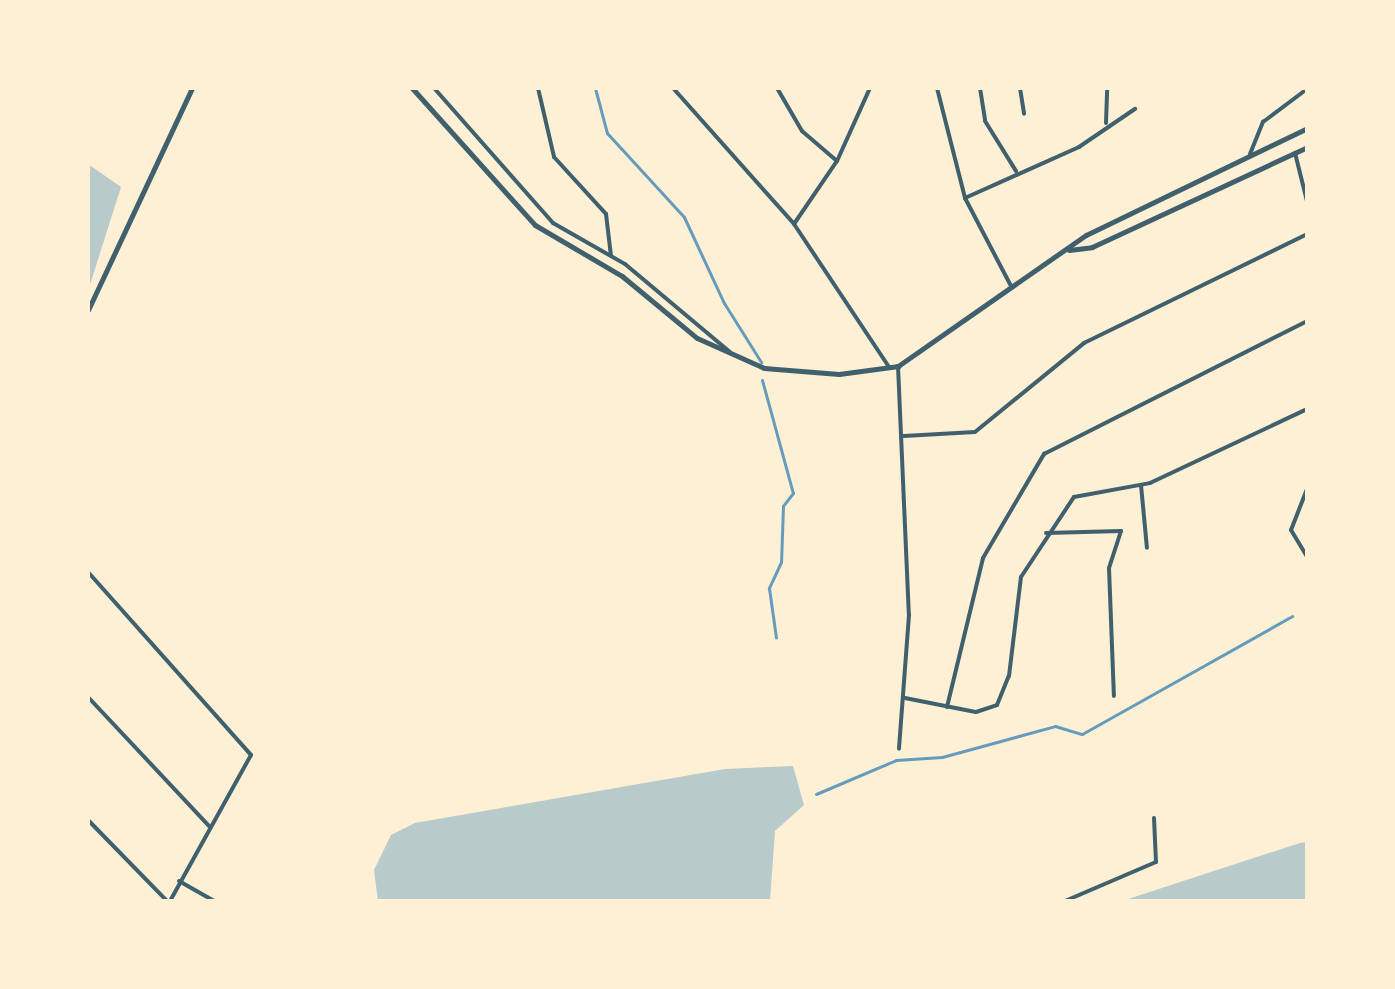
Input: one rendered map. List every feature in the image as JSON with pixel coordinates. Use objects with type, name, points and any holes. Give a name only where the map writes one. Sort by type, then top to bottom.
[{"type":"street","points":[[88,310],[192,88]]},
{"type":"street","points":[[412,88],[546,234],[622,276],[697,338],[731,354],[789,371],[890,369],[898,366],[1068,250],[1250,154],[1307,128]]},
{"type":"street","points":[[434,88],[553,223],[611,256],[721,338],[731,354]]},
{"type":"street","points":[[538,88],[556,162],[606,214],[611,256]]},
{"type":"street","points":[[673,88],[794,224],[890,369]]},
{"type":"street","points":[[777,88],[802,131],[837,161]]},
{"type":"street","points":[[794,224],[837,161],[870,88]]},
{"type":"street","points":[[937,88],[965,198],[1011,286]]},
{"type":"street","points":[[980,88],[985,121],[1017,172]]},
{"type":"street","points":[[1020,88],[1024,114]]},
{"type":"street","points":[[1106,123],[1107,88]]},
{"type":"street","points":[[1250,154],[1274,110],[1307,89]]},
{"type":"street","points":[[965,198],[1017,172],[1079,147],[1106,123],[1135,109]]},
{"type":"street","points":[[1068,250],[1092,247],[1307,147]]},
{"type":"street","points":[[1295,153],[1307,201]]},
{"type":"street","points":[[904,436],[975,432],[1084,343],[1307,234]]},
{"type":"street","points":[[947,708],[983,558],[1044,454],[1307,321]]},
{"type":"street","points":[[898,366],[904,436],[905,698],[899,749]]},
{"type":"street","points":[[905,698],[947,708],[987,710],[1003,697],[1017,591],[1046,533],[1074,497],[1141,485],[1307,409]]},
{"type":"street","points":[[1141,485],[1147,548]]},
{"type":"street","points":[[1307,489],[1291,530],[1307,557]]},
{"type":"street","points":[[1046,533],[1121,531],[1109,568],[1114,696]]},
{"type":"street","points":[[88,572],[243,740],[249,768],[210,827],[169,901],[88,820]]},
{"type":"street","points":[[88,697],[210,827]]},
{"type":"street","points":[[1065,901],[1156,862],[1154,818]]},
{"type":"street","points":[[179,881],[214,901]]},
{"type":"shaded area","points":[[88,164],[121,187],[88,291]]},
{"type":"shaded area","points":[[793,766],[804,805],[775,831],[770,901],[378,901],[374,870],[391,835],[415,823],[725,769]]},
{"type":"shaded area","points":[[1307,842],[1307,901],[1122,901],[1300,843]]},
{"type":"waterway","points":[[595,88],[607,133],[684,217],[724,303],[761,362]]},
{"type":"waterway","points":[[762,380],[793,493],[783,506],[781,562],[769,588],[776,638]]},
{"type":"waterway","points":[[816,794],[896,760],[942,757],[1055,726],[1082,734],[1292,616]]}]
